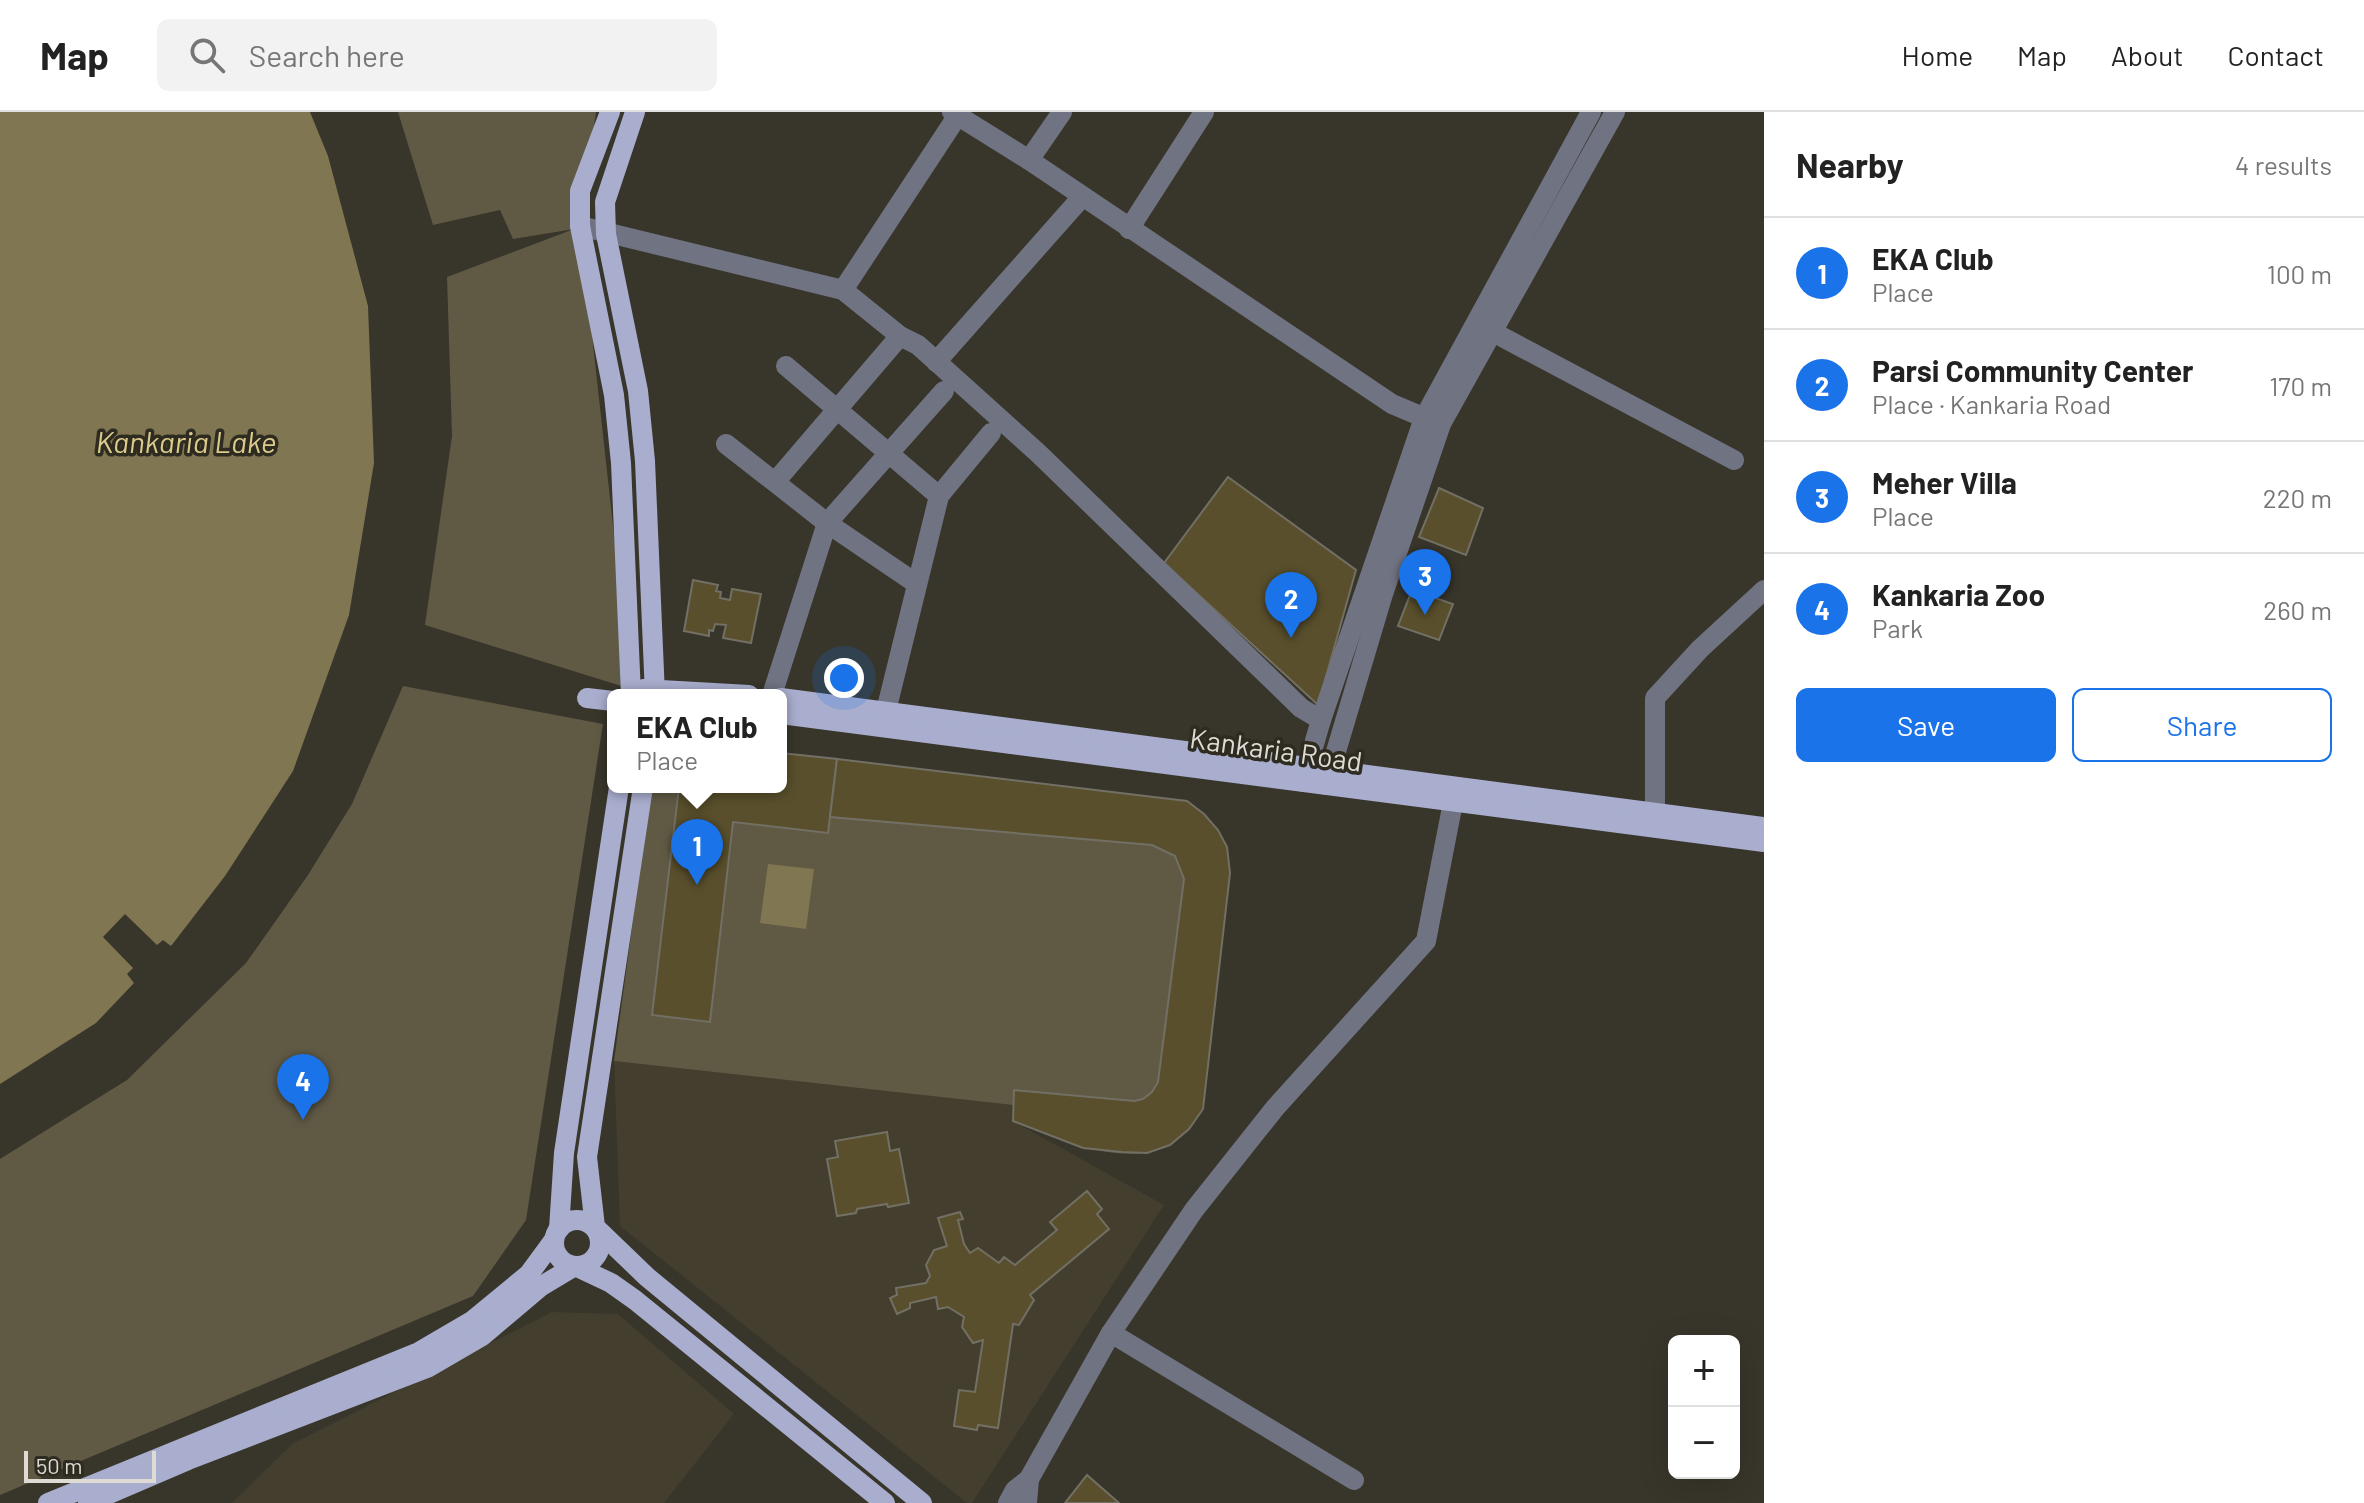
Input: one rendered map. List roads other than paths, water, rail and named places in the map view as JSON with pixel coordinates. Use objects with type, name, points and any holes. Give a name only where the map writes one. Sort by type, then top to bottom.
[{"type":"main road","points":[[610,112],[580,191],[580,226],[614,395],[621,463],[631,689]]},
{"type":"main road","points":[[635,112],[605,202],[606,234],[638,391],[645,461],[654,689]]},
{"type":"main road","points":[[587,698],[607,700]]},
{"type":"main road","points":[[787,699],[1455,794],[1764,842]]},
{"type":"main road","name":"Kankaria Road","points":[[787,715],[1306,774]]},
{"type":"main road","points":[[618,793],[564,1153],[556,1234],[558,1255],[563,1261],[611,1283],[635,1300],[885,1503]]},
{"type":"main road","points":[[48,1503],[317,1403],[427,1368],[482,1336],[540,1287],[575,1266],[588,1263],[599,1251],[600,1238],[595,1227],[587,1157],[642,793]]},
{"type":"main road","points":[[1455,794],[1655,812],[1764,827]]},
{"type":"main road","points":[[88,1503],[317,1403],[419,1352],[472,1321],[529,1274],[564,1223],[580,1219],[595,1227],[647,1277],[922,1503]]},
{"type":"street","points":[[1029,160],[1062,112]]},
{"type":"street","points":[[1129,229],[1204,112]]},
{"type":"street","points":[[1306,774],[1321,720],[1432,421],[1591,112]]},
{"type":"street","points":[[1328,777],[1432,421],[1491,331],[1615,112]]},
{"type":"street","points":[[843,290],[957,113],[1392,404],[1432,421]]},
{"type":"street","points":[[936,362],[1082,197]]},
{"type":"street","points":[[580,226],[843,290],[900,336],[918,345],[1038,453],[1301,708],[1321,720]]},
{"type":"street","points":[[1491,331],[1734,460]]},
{"type":"street","points":[[775,482],[900,336]]},
{"type":"street","points":[[786,366],[939,496]]},
{"type":"street","points":[[774,689],[827,523],[944,391]]},
{"type":"street","points":[[886,711],[939,496],[991,433]]},
{"type":"street","points":[[726,444],[827,523],[917,584]]},
{"type":"street","points":[[1655,812],[1655,698],[1700,649],[1764,590]]},
{"type":"street","points":[[1008,1503],[1015,1490],[1029,1479],[1111,1333],[1194,1210],[1266,1119],[1426,941],[1455,794]]},
{"type":"street","points":[[1111,1333],[1354,1480]]},
{"type":"street","points":[[1027,1503],[1029,1479]]},
{"type":"water","name":"Kankaria Lake","points":[[0,112],[310,112],[328,156],[368,306],[374,463],[349,615],[293,771],[225,876],[171,946],[163,940],[157,945],[125,914],[103,937],[133,968],[127,974],[134,983],[96,1023],[0,1084]]},
{"type":"water","points":[[768,864],[814,869],[806,929],[760,923]]},
{"type":"place","name":"Meher Villa","points":[[1425,615]]},
{"type":"place","name":"Parsi Community Center","points":[[1291,638]]},
{"type":"place","name":"EKA Club","points":[[697,885]]},
{"type":"place","name":"Kankaria Zoo","points":[[303,1120]]}]
